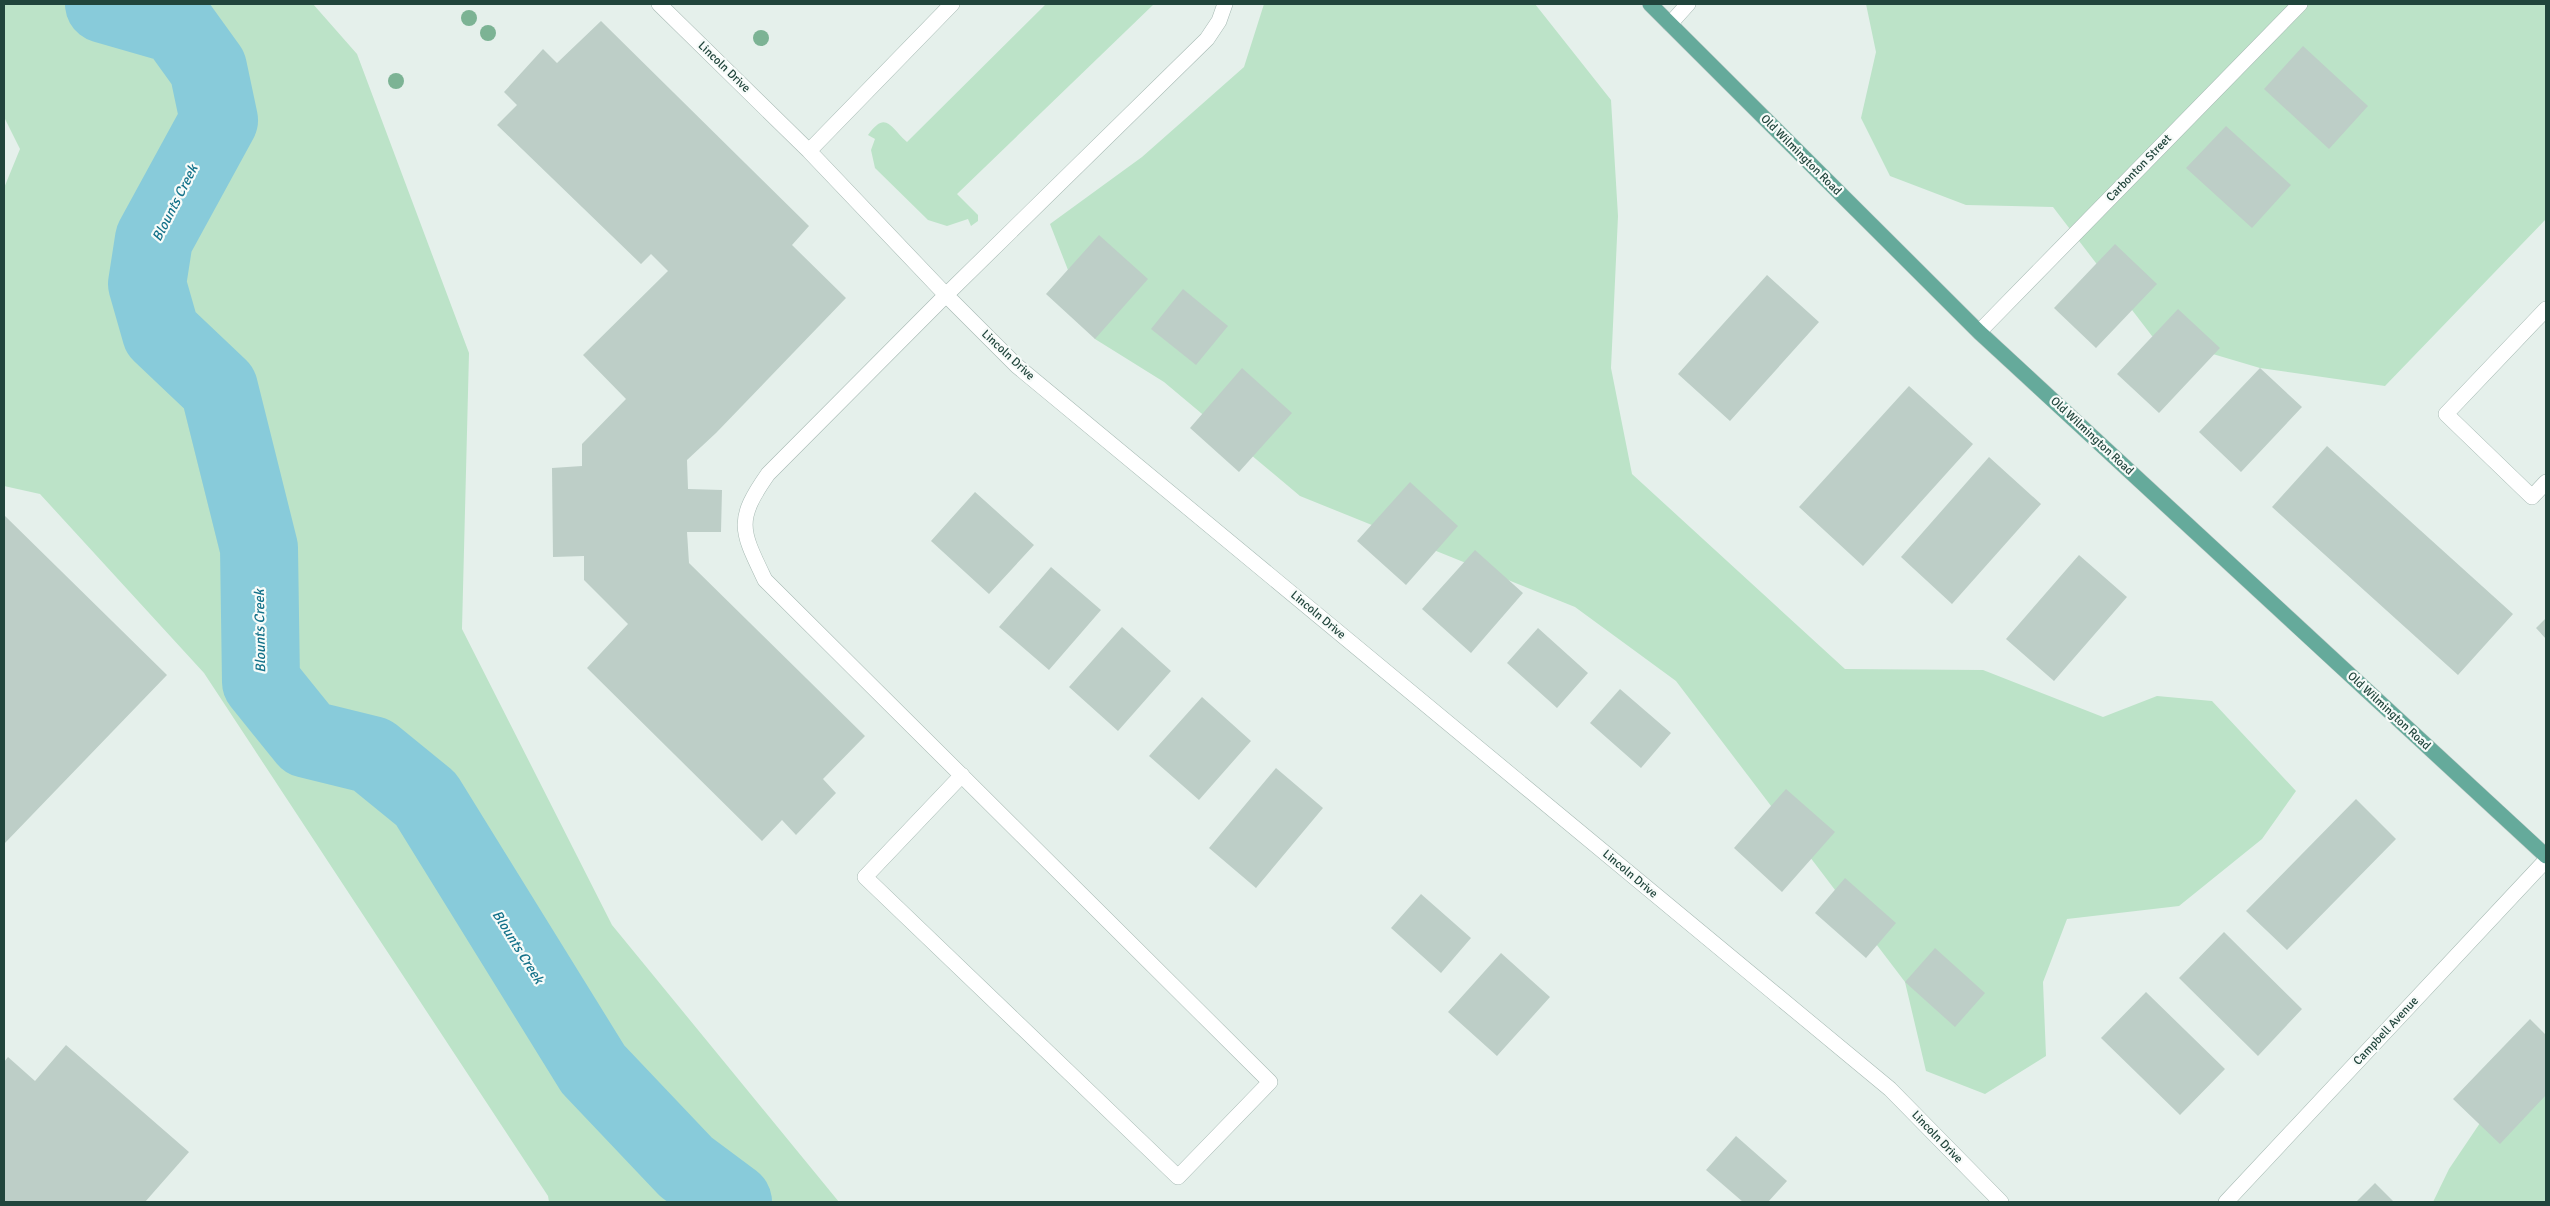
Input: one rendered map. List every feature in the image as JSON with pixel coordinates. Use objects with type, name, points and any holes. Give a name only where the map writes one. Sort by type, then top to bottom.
[{"type":"main road","name":"Old Wilmington Road","points":[[1650,4],[1979,332],[2546,856]]},
{"type":"street","name":"Lincoln Drive","points":[[659,4],[809,151],[946,295],[1017,366],[1890,1089],[2001,1202]]},
{"type":"street","points":[[809,151],[952,4]]},
{"type":"street","points":[[962,775],[865,876],[1178,1177],[1270,1082],[962,775],[765,580],[753,555],[743,523],[750,500],[768,474],[946,295],[1207,40],[1219,21],[1225,4]]},
{"type":"street","points":[[1670,24],[1688,4]]},
{"type":"street","name":"Carbonton Street","points":[[1979,332],[2300,4]]},
{"type":"street","points":[[2546,309],[2446,414],[2532,497],[2546,482]]},
{"type":"street","name":"Campbell Avenue","points":[[2226,1202],[2546,860]]},
{"type":"green space","points":[[4,4],[313,4],[357,54],[469,353],[462,629],[612,925],[839,1202],[549,1202],[548,1196],[204,673],[40,494],[4,486],[4,188],[20,149],[4,117]]},
{"type":"green space","points":[[1046,4],[1154,4],[957,194],[978,215],[978,221],[971,226],[968,219],[947,226],[928,220],[875,168],[871,150],[875,139],[868,135],[879,123],[884,122],[907,142]]},
{"type":"green space","points":[[1264,4],[1535,4],[1611,100],[1618,216],[1611,368],[1632,474],[1845,669],[1983,670],[2103,717],[2157,696],[2212,701],[2296,791],[2262,839],[2179,906],[2067,919],[2043,982],[2046,1056],[1985,1094],[1926,1071],[1905,982],[1676,681],[1575,607],[1300,496],[1164,382],[1095,339],[1050,224],[1142,157],[1244,67]]},
{"type":"green space","points":[[1866,4],[2546,4],[2546,219],[2385,386],[2260,368],[2152,336],[2053,207],[1966,205],[1890,176],[1861,118],[1876,52]]},
{"type":"green space","points":[[2546,1073],[2546,1202],[2433,1202],[2449,1169],[2507,1083]]},
{"type":"building","points":[[601,21],[809,226],[792,245],[846,298],[716,433],[687,460],[688,489],[722,490],[721,532],[687,532],[689,563],[865,736],[823,779],[836,793],[796,835],[782,820],[762,841],[587,668],[628,624],[584,580],[584,556],[553,557],[552,468],[582,466],[582,444],[626,399],[583,355],[668,271],[651,254],[641,264],[497,125],[517,105],[504,92],[543,49],[557,63]]},
{"type":"building","points":[[2303,46],[2368,106],[2329,149],[2264,89]]},
{"type":"building","points":[[2226,126],[2291,185],[2252,228],[2186,168]]},
{"type":"building","points":[[1099,235],[1148,279],[1095,339],[1046,294]]},
{"type":"building","points":[[2115,244],[2157,284],[2096,348],[2054,308]]},
{"type":"building","points":[[1767,275],[1819,322],[1730,421],[1678,374]]},
{"type":"building","points":[[1183,289],[1228,326],[1196,365],[1151,329]]},
{"type":"building","points":[[2178,309],[2220,348],[2159,413],[2117,374]]},
{"type":"building","points":[[1242,368],[1292,413],[1239,472],[1190,428]]},
{"type":"building","points":[[2260,368],[2302,407],[2241,472],[2199,432]]},
{"type":"building","points":[[1909,386],[1973,444],[1863,566],[1799,507]]},
{"type":"building","points":[[2327,446],[2513,614],[2458,675],[2272,507]]},
{"type":"building","points":[[1989,457],[2041,504],[1952,604],[1901,557]]},
{"type":"building","points":[[1410,482],[1458,526],[1406,585],[1357,541]]},
{"type":"building","points":[[975,492],[1034,545],[989,594],[931,541]]},
{"type":"building","points":[[4,515],[167,675],[4,844]]},
{"type":"building","points":[[1475,550],[1523,593],[1471,653],[1422,609]]},
{"type":"building","points":[[2079,555],[2127,597],[2054,681],[2006,639]]},
{"type":"building","points":[[1051,567],[1101,610],[1049,670],[999,627]]},
{"type":"building","points":[[2546,618],[2546,639],[2536,628]]},
{"type":"building","points":[[1122,627],[1171,671],[1118,731],[1069,687]]},
{"type":"building","points":[[1538,628],[1588,673],[1557,708],[1507,663]]},
{"type":"building","points":[[1620,689],[1671,733],[1641,768],[1590,723]]},
{"type":"building","points":[[1202,697],[1251,741],[1199,800],[1149,756]]},
{"type":"building","points":[[1276,768],[1323,808],[1256,888],[1209,848]]},
{"type":"building","points":[[1786,789],[1835,832],[1782,892],[1734,848]]},
{"type":"building","points":[[2356,799],[2396,839],[2287,950],[2246,911]]},
{"type":"building","points":[[1845,878],[1896,923],[1866,958],[1815,913]]},
{"type":"building","points":[[1421,894],[1471,938],[1441,973],[1391,928]]},
{"type":"building","points":[[2224,932],[2302,1009],[2258,1056],[2179,978]]},
{"type":"building","points":[[1935,948],[1985,993],[1955,1027],[1905,982]]},
{"type":"building","points":[[1501,953],[1550,997],[1497,1056],[1448,1012]]},
{"type":"building","points":[[2146,992],[2225,1069],[2180,1115],[2101,1038]]},
{"type":"building","points":[[2530,1019],[2546,1035],[2546,1095],[2500,1144],[2453,1099]]},
{"type":"building","points":[[66,1045],[189,1152],[145,1202],[4,1202],[4,1062],[8,1057],[35,1081]]},
{"type":"building","points":[[1736,1136],[1787,1181],[1768,1202],[1743,1202],[1706,1170]]},
{"type":"building","points":[[2375,1183],[2394,1202],[2356,1202]]},
{"type":"waterway","name":"Blounts Creek","points":[[104,4],[177,25],[208,68],[219,120],[154,239],[147,284],[161,333],[219,388],[259,548],[261,682],[307,739],[372,755],[426,799],[593,1069],[686,1167],[733,1202]]}]
